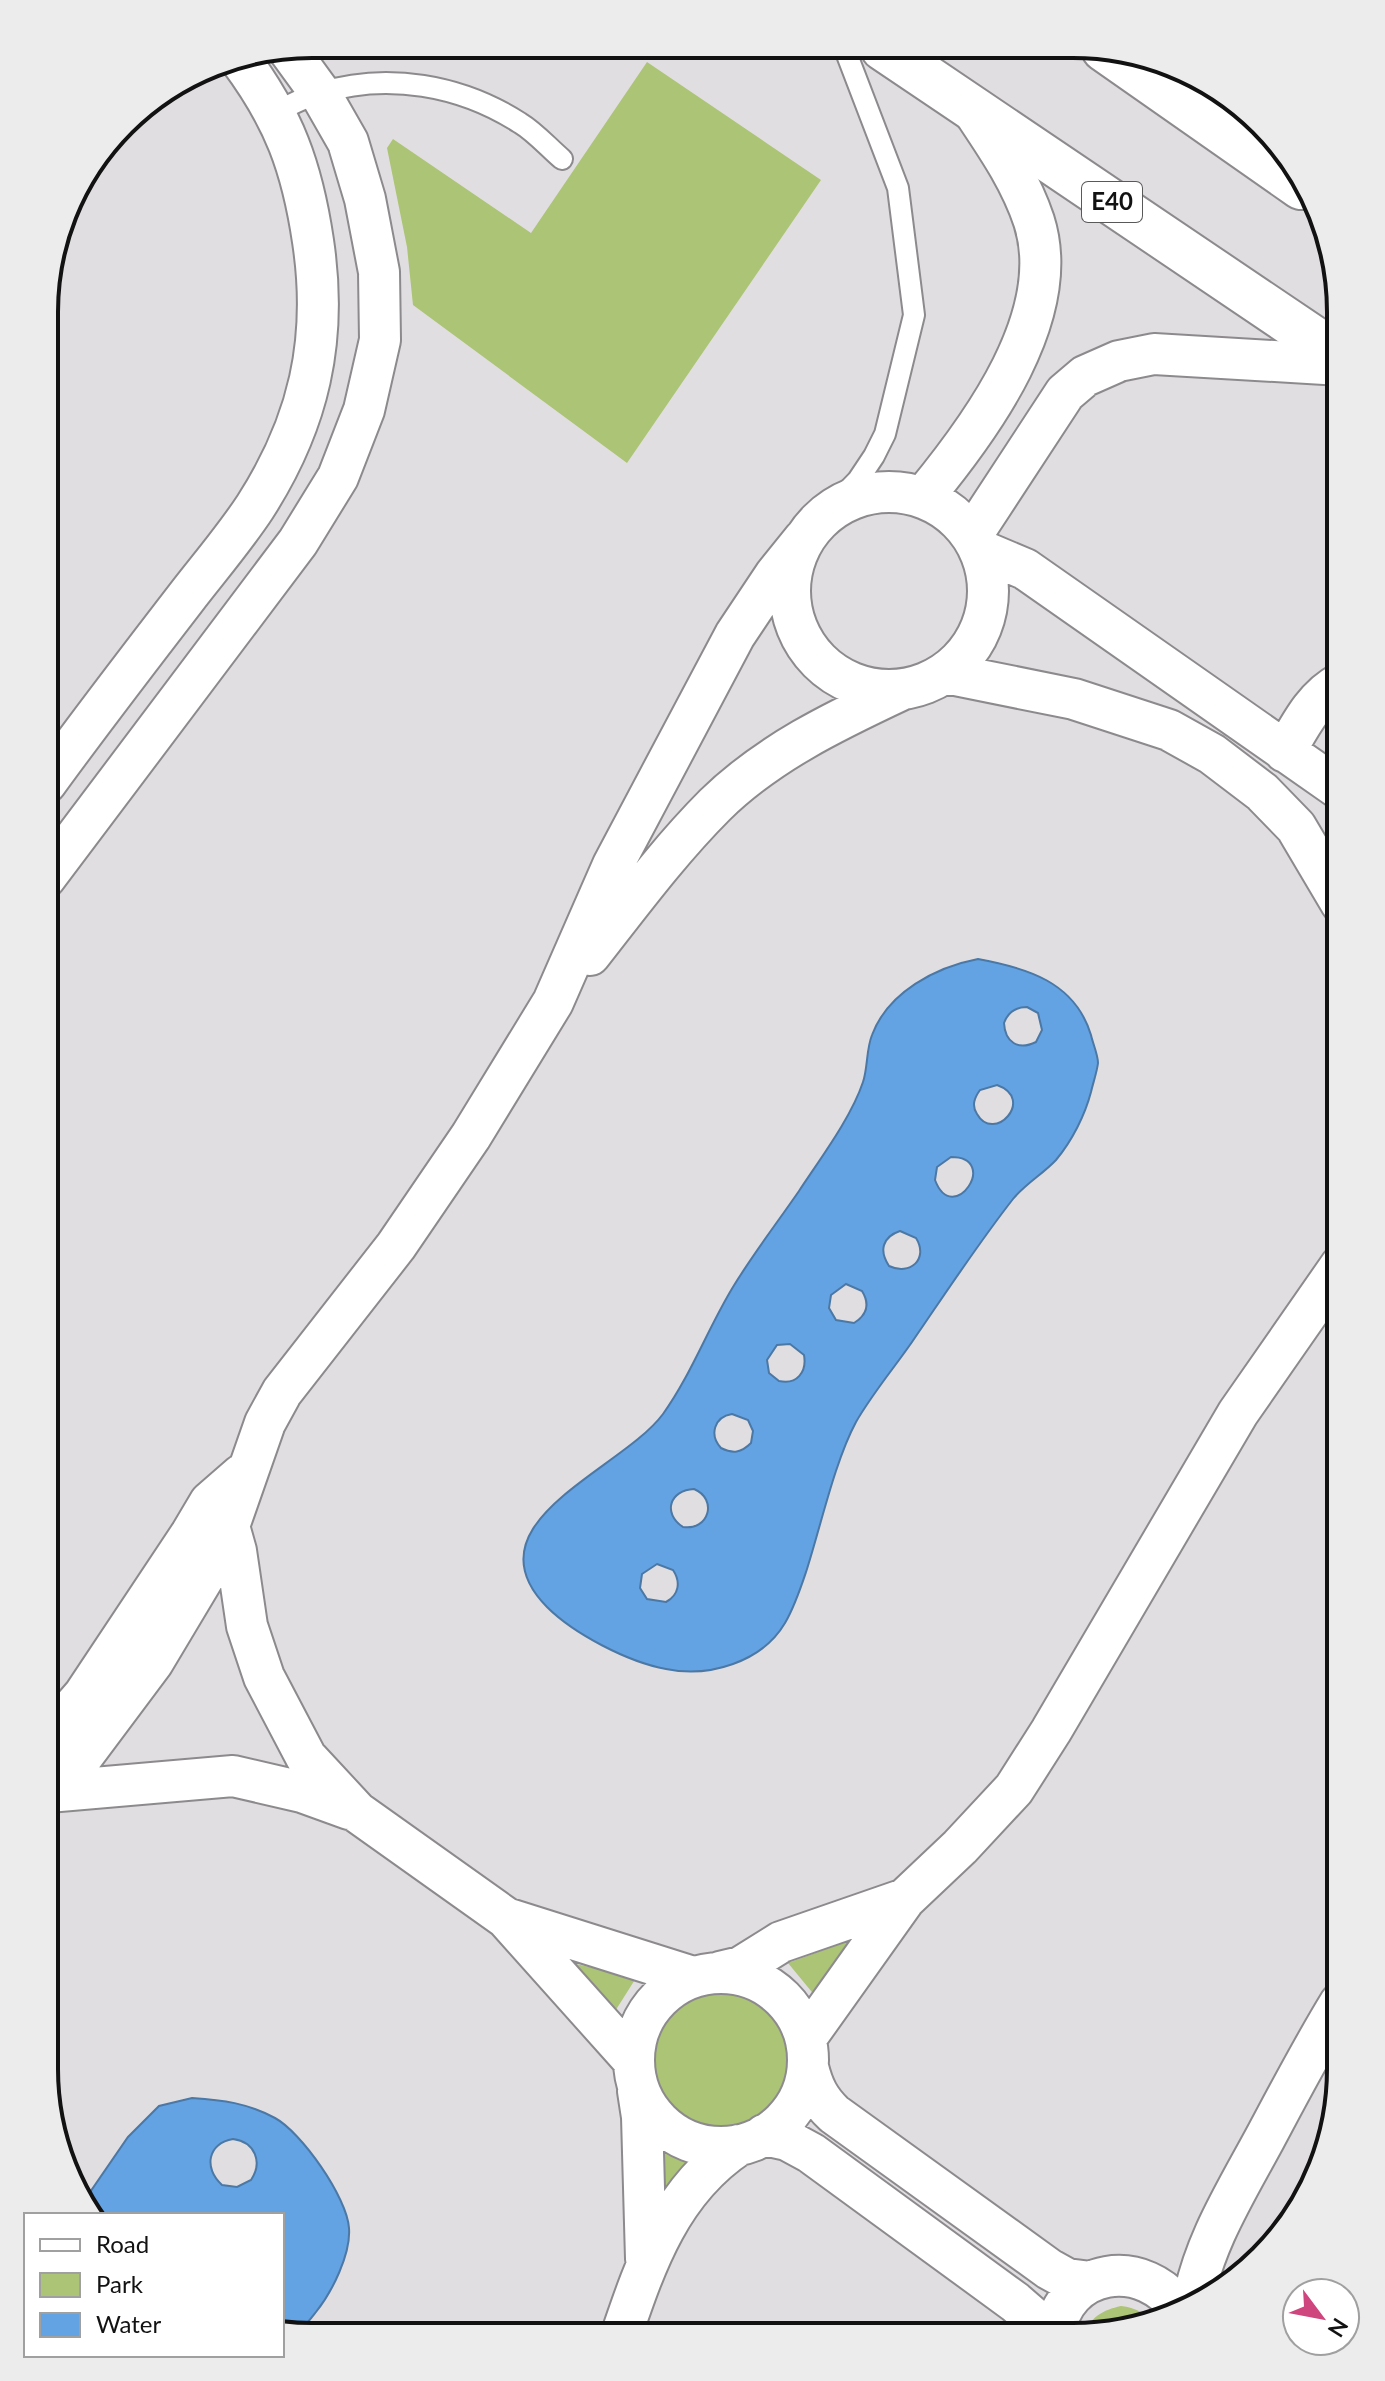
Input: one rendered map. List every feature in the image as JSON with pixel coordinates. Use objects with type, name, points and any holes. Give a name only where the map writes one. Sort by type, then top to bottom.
[{"type":"highway","name":"E40","points":[[898,58],[1327,347]]},
{"type":"highway","points":[[1126,64],[1289,178]]},
{"type":"street","points":[[58,861],[298,542],[338,477],[364,410],[380,340],[379,272],[365,199],[348,142],[320,93],[295,59]]},
{"type":"street","points":[[58,767],[254,508],[285,454],[308,394],[319,334],[317,264],[307,197],[290,141],[262,89],[246,67]]},
{"type":"street","points":[[925,495],[968,443],[1008,374],[1033,315],[1041,266],[1035,224],[1017,177],[970,105]]},
{"type":"street","points":[[58,1782],[76,1765],[153,1662],[211,1565],[229,1526],[265,1423],[282,1392],[396,1246],[471,1136],[553,1002],[673,851],[717,803],[768,762],[829,724],[945,673],[966,654],[980,631],[988,604],[988,577],[977,541],[1065,393],[1085,376],[1119,361],[1154,354],[1327,364]]},
{"type":"street","points":[[553,1002],[613,865],[735,635],[775,575],[813,528],[849,499],[880,491],[925,495],[977,541],[1025,569],[1327,780]]},
{"type":"street","points":[[813,528],[792,568],[789,601],[797,631],[815,659],[840,678],[869,690],[901,690]]},
{"type":"street","points":[[226,546],[270,578]]},
{"type":"street","points":[[945,673],[1074,699],[1169,730],[1212,754],[1262,792],[1296,827],[1327,879]]},
{"type":"street","points":[[1285,752],[1302,722],[1327,691]]},
{"type":"street","points":[[1212,754],[1236,718]]},
{"type":"street","points":[[625,2323],[646,2263],[669,2216],[698,2179],[786,2117],[801,2094],[807,2052],[905,1899],[960,1847],[1014,1789],[1238,1413],[1326,1286]]},
{"type":"street","points":[[58,1725],[84,1695],[210,1502],[247,1470]]},
{"type":"street","points":[[229,1526],[236,1551],[247,1626],[264,1677],[306,1757],[357,1812],[506,1918],[635,2074],[649,2110],[667,2129],[689,2141],[713,2147],[752,2140],[787,2140],[811,2153],[1015,2302],[1039,2323]]},
{"type":"street","points":[[58,1792],[233,1776],[302,1792],[357,1812]]},
{"type":"street","points":[[646,2263],[642,2117],[635,2074],[638,2033],[650,2009],[669,1989],[707,1974],[741,1967],[781,1942],[905,1899]]},
{"type":"street","points":[[506,1918],[707,1974],[749,1976],[774,1990],[793,2012],[807,2052],[813,2086],[821,2102],[834,2114],[1067,2279],[1134,2276],[1155,2284],[1175,2302]]},
{"type":"street","points":[[1195,2292],[1198,2274],[1223,2216],[1326,2026]]},
{"type":"street","points":[[1056,2323],[1063,2307],[1075,2293],[1104,2279],[1145,2270],[1173,2257],[1223,2216]]},
{"type":"lane","points":[[813,528],[858,480],[885,434],[914,315],[898,188],[848,58]]},
{"type":"lane","points":[[275,112],[320,93],[372,82],[425,85],[476,99],[522,124],[562,159]]},
{"type":"green space","points":[[647,62],[821,180],[627,463],[413,305],[407,247],[387,148],[393,139],[531,233]]},
{"type":"green space","points":[[862,1936],[816,1997],[788,1963]]},
{"type":"green space","points":[[572,1963],[636,1978],[612,2016]]},
{"type":"green space","points":[[720,1992],[746,1997],[767,2012],[782,2033],[787,2059],[782,2085],[767,2106],[746,2121],[720,2126],[694,2121],[673,2106],[658,2085],[653,2059],[658,2033],[673,2012],[694,1997]]},
{"type":"green space","points":[[660,2143],[693,2164],[660,2207]]},
{"type":"green space","points":[[1121,2306],[1142,2313],[1091,2322],[1108,2310]]},
{"type":"water","points":[[978,959],[1014,967],[1047,980],[1073,1002],[1084,1017],[1098,1063],[1077,1128],[1056,1160],[1018,1194],[1000,1216],[856,1422],[835,1474],[798,1596],[775,1637],[749,1657],[716,1669],[700,1671],[666,1669],[602,1646],[558,1617],[526,1577],[524,1549],[536,1524],[558,1500],[643,1435],[663,1414],[733,1287],[851,1110],[863,1082],[870,1041],[879,1020],[901,994],[915,984]],"holes":[[[1027,1007],[1038,1013],[1042,1030],[1036,1042],[1029,1045],[1014,1043],[1005,1030],[1006,1019],[1019,1008]],[[997,1085],[1008,1091],[1013,1100],[1008,1116],[993,1124],[984,1122],[977,1114],[974,1101],[980,1090]],[[951,1157],[965,1160],[972,1167],[973,1177],[961,1194],[952,1197],[943,1193],[935,1180],[937,1167]],[[900,1231],[916,1238],[920,1253],[915,1264],[904,1269],[889,1266],[883,1250],[889,1237]],[[846,1284],[862,1291],[866,1300],[864,1313],[854,1323],[836,1320],[829,1308],[831,1295]],[[790,1344],[804,1355],[805,1361],[799,1376],[785,1382],[769,1373],[767,1360],[777,1345]],[[732,1414],[748,1420],[753,1431],[751,1443],[737,1452],[721,1448],[714,1432],[721,1419]],[[694,1489],[706,1500],[708,1506],[704,1519],[692,1527],[683,1527],[672,1515],[674,1498],[679,1493]],[[657,1564],[673,1570],[678,1584],[674,1596],[666,1602],[647,1599],[640,1588],[642,1574]]]},
{"type":"water","points":[[192,2098],[235,2103],[265,2113],[286,2125],[332,2183],[349,2228],[347,2249],[339,2272],[322,2304],[307,2323],[284,2321],[284,2213],[103,2213],[90,2192],[128,2137],[159,2106]],"holes":[[[233,2139],[247,2144],[256,2160],[251,2180],[237,2187],[222,2185],[212,2171],[214,2151],[218,2145]]]}]
